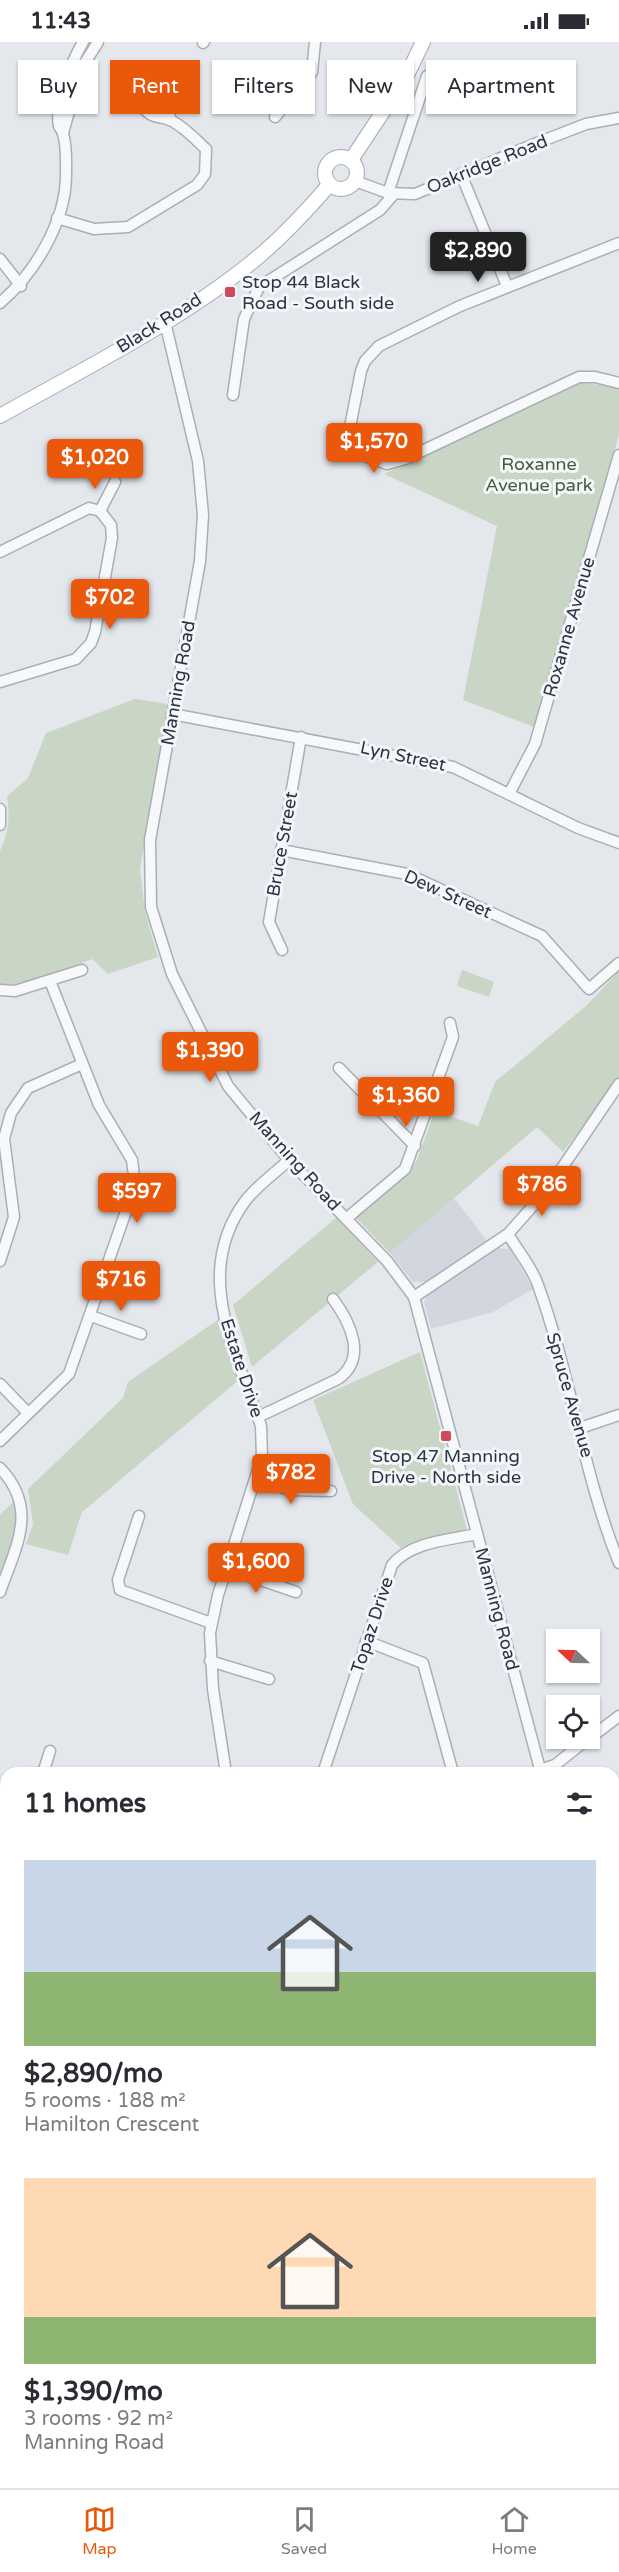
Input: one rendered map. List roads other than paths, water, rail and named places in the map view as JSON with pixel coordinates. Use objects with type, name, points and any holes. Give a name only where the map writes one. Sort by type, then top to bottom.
[{"type":"main road","points":[[351,160],[406,77],[423,42]]},
{"type":"main road","points":[[340,156],[351,160],[357,173],[350,187],[339,190],[329,185],[324,177],[325,166],[331,159],[340,156]]},
{"type":"main road","name":"Black Road","points":[[0,416],[165,322],[247,266],[298,220],[329,185]]},
{"type":"street","points":[[63,133],[59,125],[63,91],[83,42]]},
{"type":"street","points":[[0,303],[21,286],[48,244],[57,218],[66,178],[63,133],[81,69],[98,42]]},
{"type":"street","points":[[275,117],[312,72],[315,42]]},
{"type":"street","points":[[233,395],[244,319],[259,287],[380,210],[391,193],[426,79]]},
{"type":"street","name":"Oakridge Road","points":[[355,181],[391,193],[415,194],[586,124],[619,118]]},
{"type":"street","points":[[57,218],[94,228],[128,227],[197,185],[205,174],[206,149],[171,120]]},
{"type":"street","points":[[461,174],[507,286]]},
{"type":"street","points":[[619,243],[507,286],[379,346],[365,361],[350,427],[353,443],[365,456],[387,464],[405,459],[579,377],[619,383]]},
{"type":"street","points":[[0,259],[21,286]]},
{"type":"street","name":"Manning Road","points":[[165,322],[198,461],[203,514],[200,561],[150,840],[151,907],[172,974],[228,1086],[289,1160],[387,1261],[414,1297],[540,1767]]},
{"type":"street","name":"Roxanne Avenue","points":[[509,794],[535,744],[619,455]]},
{"type":"street","points":[[100,511],[115,482]]},
{"type":"street","points":[[0,552],[89,508],[100,511],[111,525],[112,538],[91,643],[76,659],[0,682]]},
{"type":"street","name":"Lyn Street","points":[[172,714],[453,766],[578,828],[619,843]]},
{"type":"street","name":"Bruce Street","points":[[282,950],[269,922],[301,737]]},
{"type":"street","points":[[0,809],[0,825]]},
{"type":"street","name":"Dew Street","points":[[281,850],[407,874],[542,936],[589,989],[619,963]]},
{"type":"street","points":[[0,990],[15,991],[82,970]]},
{"type":"street","points":[[0,1441],[69,1374],[132,1194],[134,1176],[126,1147],[99,1105],[81,1064],[50,981]]},
{"type":"street","points":[[347,1218],[405,1169],[453,1037],[450,1023]]},
{"type":"street","points":[[1,1257],[15,1217],[4,1139],[11,1113],[28,1088],[81,1064]]},
{"type":"street","points":[[339,1068],[415,1146]]},
{"type":"street","points":[[414,1297],[508,1234],[547,1190],[619,1084]]},
{"type":"street","name":"Estate Drive","points":[[225,1767],[210,1661],[211,1623],[226,1568],[256,1479],[263,1441],[258,1417],[224,1316],[219,1291],[218,1268],[224,1243],[238,1211],[248,1198],[289,1160]]},
{"type":"street","name":"Spruce Avenue","points":[[508,1234],[537,1283],[619,1563]]},
{"type":"street","points":[[258,1417],[338,1379],[348,1370],[354,1340],[349,1322],[333,1299]]},
{"type":"street","points":[[91,1316],[141,1334]]},
{"type":"street","points":[[0,1384],[28,1413]]},
{"type":"street","points":[[580,1428],[619,1415]]},
{"type":"street","points":[[0,1468],[13,1482],[23,1520],[0,1592]]},
{"type":"street","points":[[256,1479],[290,1490],[331,1491]]},
{"type":"street","points":[[139,1516],[118,1580],[120,1590],[211,1623]]},
{"type":"street","name":"Topaz Drive","points":[[324,1767],[392,1565],[397,1558],[416,1548],[477,1534]]},
{"type":"street","points":[[226,1568],[296,1592]]},
{"type":"street","points":[[366,1641],[423,1663],[451,1767]]},
{"type":"street","points":[[210,1661],[269,1679]]},
{"type":"street","points":[[600,1730],[619,1716]]},
{"type":"street","points":[[550,1767],[575,1749]]},
{"type":"street","points":[[45,1767],[50,1751]]},
{"type":"place","name":"Stop 44 Black Road - South side","points":[[230,292]]},
{"type":"place","name":"Stop 47 Manning Drive - North side","points":[[446,1436]]},
{"type":"park label","name":"Roxanne Avenue park","points":[[539,474]]}]
